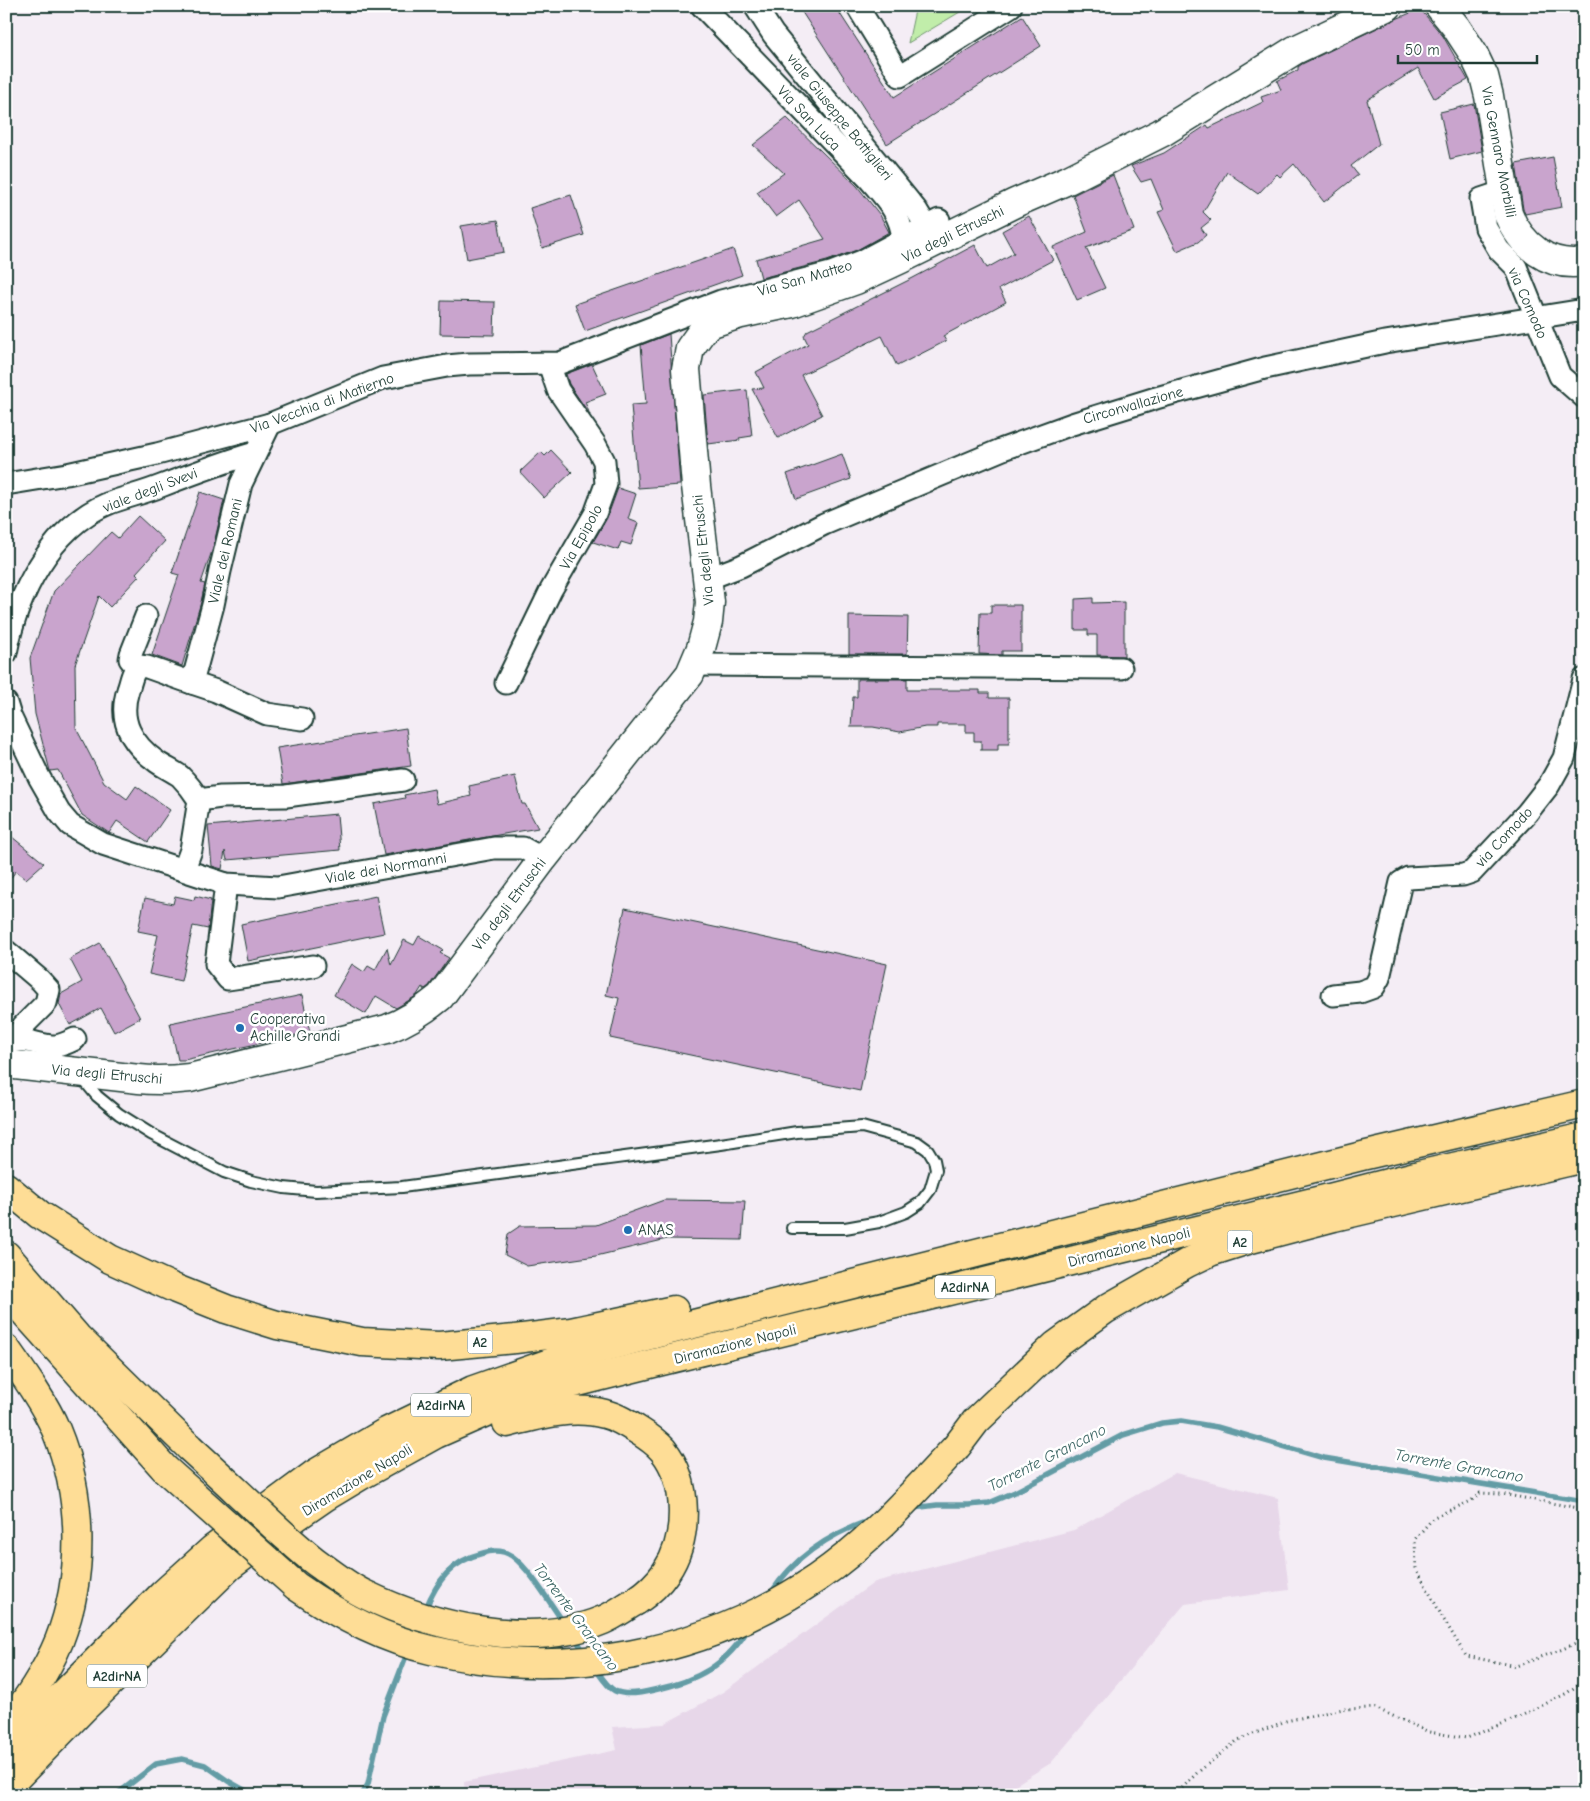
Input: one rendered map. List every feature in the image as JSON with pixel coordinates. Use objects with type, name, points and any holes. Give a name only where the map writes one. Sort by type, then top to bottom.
[{"type":"highway","name":"A2","points":[[6,1187],[40,1215],[110,1259],[226,1309],[277,1325],[362,1342],[438,1346],[562,1333],[654,1316],[1357,1142],[1584,1089]]},
{"type":"highway","name":"Diramazione Napoli","points":[[6,1752],[163,1594],[212,1549],[316,1473],[386,1432],[473,1390],[561,1359],[663,1332],[1362,1156],[1584,1104]]},
{"type":"highway","name":"Diramazione Napoli","points":[[6,1788],[83,1709],[230,1566],[296,1517],[360,1476],[436,1434],[486,1412],[570,1384],[1333,1198],[1419,1175],[1584,1137]]},
{"type":"highway","name":"A2","points":[[6,1292],[165,1469],[296,1586],[317,1600],[349,1619],[393,1638],[430,1650],[489,1661],[559,1663],[599,1660],[679,1643],[720,1629],[784,1598],[817,1578],[861,1544],[909,1498],[957,1446],[976,1421],[1056,1346],[1106,1309],[1186,1263],[1210,1252],[1251,1239],[1334,1217],[1584,1158]]},
{"type":"highway","points":[[6,1255],[77,1337],[190,1448],[318,1564],[362,1594],[440,1623],[473,1629],[530,1634],[570,1629],[603,1620],[652,1590],[677,1550],[682,1526],[683,1508],[676,1473],[662,1449],[649,1438],[620,1420],[604,1414],[583,1411],[546,1413],[491,1428],[360,1476]]},
{"type":"highway","points":[[6,1349],[56,1429],[68,1468],[78,1526],[78,1558],[70,1606],[59,1641],[42,1676],[6,1728]]},
{"type":"main road","name":"Via degli Etruschi","points":[[8,1048],[78,1072],[160,1081],[190,1078],[387,1029],[405,1022],[423,1011],[440,997],[543,859],[692,670],[701,648],[708,622],[710,602],[696,486],[686,369],[698,321],[712,323],[741,314],[792,303],[856,280],[1068,180],[1161,133],[1295,50],[1388,6]]},
{"type":"main road","name":"Via Gennaro Morbilli","points":[[1439,6],[1469,46],[1484,76],[1490,96],[1508,214],[1517,232],[1526,244],[1552,259],[1563,262],[1584,262]]},
{"type":"street","name":"Via San Luca","points":[[702,6],[869,179],[888,201],[899,219],[903,238]]},
{"type":"street","name":"viale Giuseppe Bottiglieri","points":[[755,6],[773,34],[917,211],[932,223]]},
{"type":"street","points":[[857,6],[900,76],[1011,6]]},
{"type":"street","name":"via Comodo","points":[[1505,191],[1481,200],[1486,228],[1499,250],[1516,267],[1560,376],[1584,397]]},
{"type":"street","name":"Via San Matteo","points":[[698,321],[721,301],[830,273],[862,261],[932,223]]},
{"type":"street","name":"Circonvallazione","points":[[707,579],[741,566],[824,524],[1003,449],[1072,424],[1156,398],[1265,368],[1385,342],[1584,310]]},
{"type":"street","name":"Via Vecchia di Matierno","points":[[6,484],[76,472],[270,424],[384,378],[469,364],[560,363],[698,321]]},
{"type":"street","name":"Via Epipolo","points":[[506,683],[551,590],[595,514],[606,484],[604,460],[558,390],[549,364]]},
{"type":"street","name":"Viale dei Romani","points":[[192,683],[213,605],[241,484],[270,424]]},
{"type":"street","name":"viale degli Svevi","points":[[6,652],[10,632],[29,584],[48,553],[78,521],[107,504],[255,453]]},
{"type":"street","points":[[137,668],[130,659],[146,616]]},
{"type":"street","points":[[137,668],[147,667],[216,691],[267,714],[302,718]]},
{"type":"street","points":[[7,712],[39,777],[59,812],[70,825],[103,844],[184,869],[191,850],[199,800],[180,777],[141,749],[131,734],[125,708],[127,694],[137,668]]},
{"type":"street","points":[[692,670],[1121,668]]},
{"type":"street","points":[[692,670],[1010,680]]},
{"type":"street","name":"via Comodo","points":[[1333,995],[1360,992],[1374,987],[1379,978],[1401,882],[1408,878],[1463,875],[1472,872],[1527,813],[1549,785],[1564,758],[1584,679]]},
{"type":"street","points":[[199,800],[221,797],[286,796],[404,780]]},
{"type":"street","name":"Viale dei Normanni","points":[[184,869],[226,884],[278,887],[494,848],[523,848],[543,859]]},
{"type":"street","points":[[226,884],[216,964],[228,979],[313,966]]},
{"type":"street","points":[[6,951],[49,990],[46,1003],[24,1026],[8,1048]]},
{"type":"street","points":[[8,1048],[27,1041],[55,1046],[75,1039]]},
{"type":"lane","points":[[78,1072],[97,1096],[119,1114],[151,1134],[224,1172],[251,1181],[316,1191],[402,1187],[711,1146],[797,1132],[862,1127],[917,1142],[928,1150],[934,1160],[936,1170],[930,1190],[920,1203],[906,1212],[879,1222],[845,1228],[792,1228]]},
{"type":"path","points":[[1584,1509],[1502,1494],[1480,1493],[1471,1501],[1434,1517],[1415,1539],[1416,1568],[1466,1656],[1516,1666],[1563,1650],[1584,1639]]},
{"type":"path","points":[[1176,1795],[1197,1773],[1238,1740],[1286,1720],[1343,1709],[1375,1708],[1429,1732],[1467,1738],[1519,1718],[1567,1693],[1584,1680]]},
{"type":"shaded area","points":[[1175,1473],[1278,1498],[1289,1590],[1185,1604],[1051,1763],[1015,1785],[1016,1795],[465,1795],[464,1782],[617,1750],[612,1727],[664,1724],[723,1692],[875,1582],[1074,1530]]},
{"type":"green space","points":[[916,6],[970,6],[908,43]]},
{"type":"building","points":[[798,6],[835,6],[894,97],[1022,16],[1041,46],[887,144]]},
{"type":"building","points":[[1420,9],[1443,36],[1468,80],[1434,98],[1418,68],[1367,100],[1379,144],[1351,166],[1358,175],[1324,202],[1294,164],[1280,177],[1277,174],[1258,194],[1227,172],[1203,212],[1211,220],[1201,228],[1206,235],[1198,242],[1177,251],[1158,212],[1164,210],[1151,179],[1141,182],[1131,166],[1164,153],[1207,125],[1209,128],[1263,102],[1261,97],[1281,90],[1277,81],[1298,70],[1298,67],[1302,64]]},
{"type":"building","points":[[1474,104],[1482,151],[1450,159],[1440,112]]},
{"type":"building","points":[[787,118],[857,186],[880,215],[889,232],[857,250],[827,261],[761,278],[756,259],[825,239],[799,200],[776,217],[757,192],[784,173],[753,145]]},
{"type":"building","points":[[1553,157],[1562,207],[1525,214],[1516,164]]},
{"type":"building","points":[[1113,175],[1134,230],[1086,248],[1105,288],[1077,300],[1053,247],[1087,232],[1073,195]]},
{"type":"building","points":[[571,195],[584,235],[542,248],[530,208]]},
{"type":"building","points":[[1029,216],[1053,260],[999,289],[1006,302],[943,336],[946,341],[897,366],[882,336],[801,375],[822,415],[778,438],[752,389],[764,388],[756,372],[808,344],[804,336],[807,331],[975,245],[987,268],[1014,253],[1002,231]]},
{"type":"building","points":[[498,220],[504,252],[467,259],[461,226]]},
{"type":"building","points":[[733,249],[742,275],[585,331],[575,304]]},
{"type":"building","points":[[441,301],[495,302],[494,335],[440,334]]},
{"type":"building","points":[[669,334],[680,485],[638,488],[631,405],[646,404],[641,345]]},
{"type":"building","points":[[592,364],[606,394],[585,402],[590,415],[569,384],[566,374]]},
{"type":"building","points":[[747,390],[752,436],[739,438],[740,440],[708,444],[704,395]]},
{"type":"building","points":[[551,450],[572,472],[544,498],[520,472],[541,452],[545,456]]},
{"type":"building","points":[[842,454],[851,479],[796,499],[787,474]]},
{"type":"building","points":[[618,488],[636,494],[628,519],[638,523],[631,545],[621,542],[618,550],[593,542],[607,518]]},
{"type":"building","points":[[200,492],[224,500],[213,548],[201,583],[205,584],[201,602],[182,666],[152,655],[179,575],[172,573]]},
{"type":"building","points":[[138,516],[165,541],[136,573],[139,576],[110,607],[99,596],[75,665],[76,728],[104,782],[127,799],[136,786],[170,810],[148,842],[117,821],[109,833],[82,815],[58,770],[50,771],[35,714],[30,658],[54,591],[111,532],[118,538]]},
{"type":"building","points":[[1093,598],[1093,603],[1124,602],[1124,656],[1097,655],[1097,635],[1088,635],[1088,630],[1075,630],[1075,599]]},
{"type":"building","points":[[991,605],[1021,605],[1021,651],[1002,651],[1002,655],[979,654],[980,613],[991,613]]},
{"type":"building","points":[[849,616],[908,617],[907,654],[849,654]]},
{"type":"building","points":[[857,679],[907,679],[907,690],[980,690],[980,693],[989,693],[989,698],[1009,698],[1009,744],[998,744],[998,750],[981,750],[981,741],[974,741],[974,732],[966,732],[966,724],[937,724],[937,727],[925,727],[900,732],[873,727],[851,727],[853,697],[857,697]]},
{"type":"building","points":[[406,728],[411,766],[283,784],[277,748]]},
{"type":"building","points":[[515,776],[522,804],[525,804],[538,828],[384,855],[374,804],[405,798],[404,795],[434,789],[437,804],[471,796],[469,786]]},
{"type":"building","points":[[337,814],[340,850],[227,860],[225,851],[222,869],[212,866],[208,826]]},
{"type":"building","points":[[6,832],[44,863],[26,879],[16,871],[6,884]]},
{"type":"building","points":[[175,896],[194,900],[195,896],[211,900],[208,929],[193,926],[181,981],[149,974],[158,935],[138,931],[145,898],[173,904]]},
{"type":"building","points":[[376,896],[384,933],[248,961],[241,924]]},
{"type":"building","points":[[625,908],[887,964],[860,1091],[610,1038],[619,998],[606,995]]},
{"type":"building","points":[[419,936],[443,950],[440,953],[449,958],[429,986],[425,989],[422,987],[413,998],[396,1008],[376,996],[366,1014],[334,995],[352,964],[364,972],[368,966],[375,970],[387,948],[391,965],[404,940],[414,945]]},
{"type":"building","points":[[100,943],[140,1018],[114,1032],[101,1008],[70,1025],[59,1004],[61,994],[82,982],[70,959]]},
{"type":"building","name":"Cooperativa Achille Grandi","points":[[302,995],[310,1032],[178,1060],[170,1023]]},
{"type":"building","name":"ANAS","points":[[664,1200],[745,1201],[742,1240],[667,1239],[596,1256],[527,1266],[505,1255],[508,1234],[520,1226],[596,1225]]},
{"type":"waterway","name":"Torrente Grancano","points":[[913,1508],[989,1503],[1015,1492],[1123,1435],[1162,1423],[1181,1421],[1217,1427],[1324,1458],[1584,1501]]},
{"type":"waterway","name":"Torrente Grancano","points":[[771,1593],[791,1568],[814,1548],[827,1539],[870,1520]]},
{"type":"waterway","name":"Torrente Grancano","points":[[425,1610],[440,1581],[454,1567],[472,1557],[498,1551],[512,1556],[526,1569],[564,1623]]},
{"type":"waterway","name":"Torrente Grancano","points":[[595,1668],[609,1687],[619,1693],[639,1693],[670,1686],[697,1676],[721,1661],[741,1640],[750,1626]]},
{"type":"waterway","name":"Torrente Grancano","points":[[574,1637],[586,1654]]},
{"type":"waterway","name":"Torrente Grancano","points":[[362,1795],[368,1784],[383,1716],[408,1651]]},
{"type":"waterway","name":"Torrente Grancano","points":[[116,1795],[156,1764],[182,1759],[205,1765],[253,1795]]},
{"type":"place","name":"Cooperativa Achille Grandi","points":[[240,1028]]},
{"type":"place","name":"ANAS","points":[[628,1230]]}]
